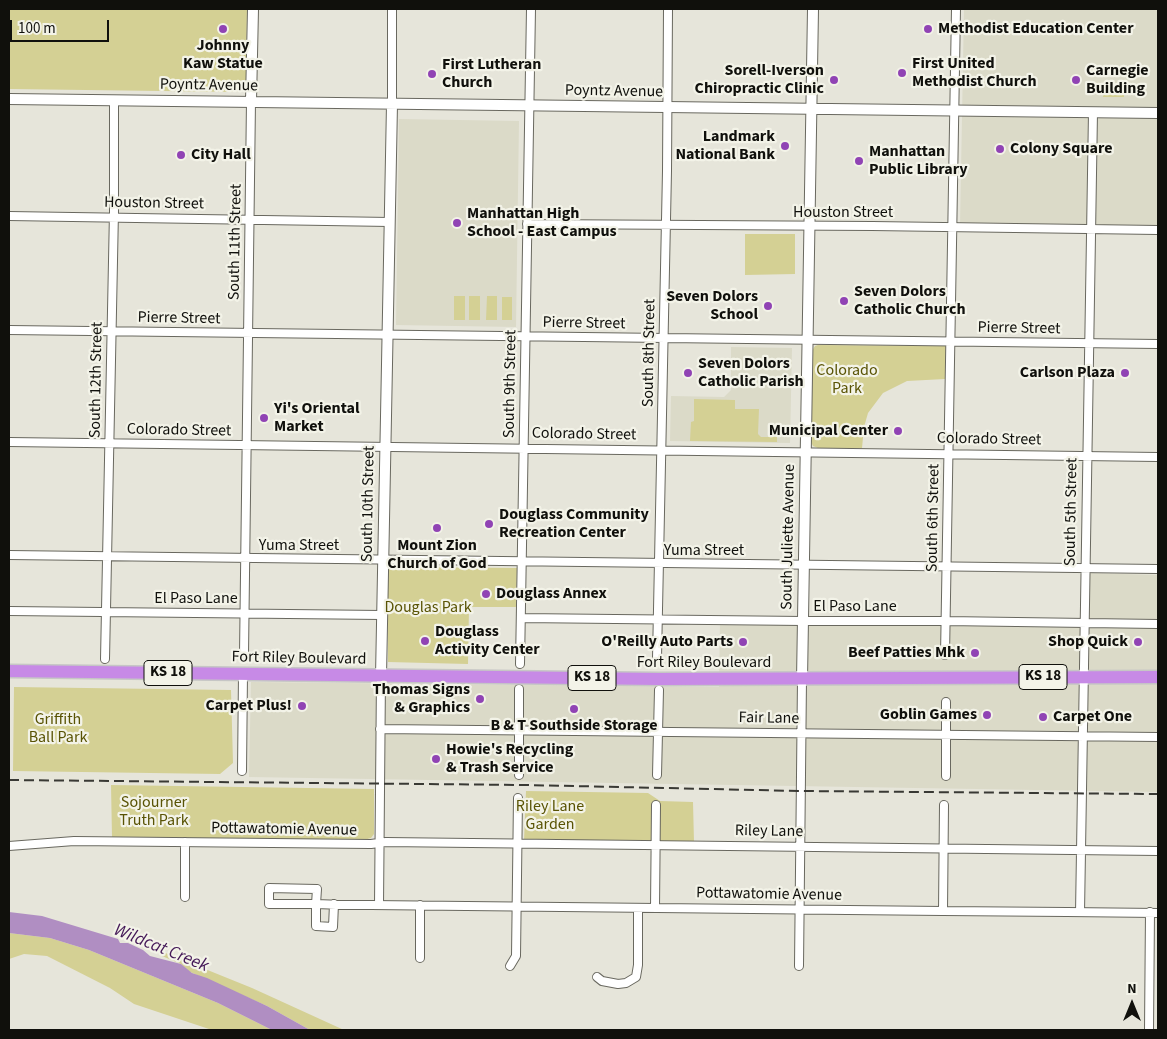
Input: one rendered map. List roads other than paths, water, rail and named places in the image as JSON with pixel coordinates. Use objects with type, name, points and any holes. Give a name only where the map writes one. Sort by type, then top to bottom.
[{"type":"highway","name":"Fort Riley Boulevard","points":[[9,671],[802,679],[1158,677]]},
{"type":"street","points":[[251,101],[253,9]]},
{"type":"street","points":[[392,9],[392,104]]},
{"type":"street","name":"South 9th Street","points":[[520,664],[531,9]]},
{"type":"street","name":"South 8th Street","points":[[657,658],[664,338],[668,9]]},
{"type":"street","name":"South Juliette Avenue","points":[[799,966],[813,9]]},
{"type":"street","name":"South 6th Street","points":[[946,655],[956,9]]},
{"type":"street","name":"Poyntz Avenue","points":[[9,99],[1158,113]]},
{"type":"street","name":"South 12th Street","points":[[105,659],[114,217],[114,100]]},
{"type":"street","name":"South 11th Street","points":[[244,654],[251,101]]},
{"type":"street","name":"South 10th Street","points":[[379,905],[380,729],[392,104]]},
{"type":"street","name":"South 5th Street","points":[[1080,912],[1093,112]]},
{"type":"street","name":"Houston Street","points":[[9,216],[390,222]]},
{"type":"street","name":"Houston Street","points":[[527,224],[1158,230]]},
{"type":"street","name":"Pierre Street","points":[[9,330],[1158,344]]},
{"type":"street","name":"Colorado Street","points":[[9,442],[1158,457]]},
{"type":"street","name":"Yuma Street","points":[[9,555],[1158,569]]},
{"type":"street","name":"El Paso Lane","points":[[9,612],[382,615]]},
{"type":"street","name":"El Paso Lane","points":[[521,618],[803,621],[946,620],[1158,624]]},
{"type":"street","points":[[242,771],[243,674]]},
{"type":"street","points":[[518,776],[519,689]]},
{"type":"street","points":[[657,775],[659,690]]},
{"type":"street","points":[[946,702],[946,776]]},
{"type":"street","name":"Fair Lane","points":[[380,729],[1158,737]]},
{"type":"street","points":[[510,966],[516,956],[518,798]]},
{"type":"street","points":[[655,908],[656,805]]},
{"type":"street","points":[[943,910],[944,805]]},
{"type":"street","name":"Pottawatomie Avenue","points":[[9,846],[74,841],[379,843]]},
{"type":"street","points":[[185,842],[185,897]]},
{"type":"street","name":"Riley Lane","points":[[379,843],[656,844],[1158,851]]},
{"type":"street","name":"Pottawatomie Avenue","points":[[316,904],[316,889],[269,888],[269,904],[1154,913]]},
{"type":"street","points":[[316,904],[316,926],[333,927],[334,904]]},
{"type":"street","points":[[420,905],[420,958]]},
{"type":"street","points":[[597,977],[602,981],[618,984],[626,983],[636,977],[638,965],[638,908]]},
{"type":"street","points":[[1148,1030],[1154,913]]},
{"type":"railway","points":[[9,780],[1158,794]]},
{"type":"place","name":"Johnny Kaw Statue","points":[[223,29]]},
{"type":"place","name":"Methodist Education Center","points":[[928,29]]},
{"type":"place","name":"First United Methodist Church","points":[[902,73]]},
{"type":"place","name":"First Lutheran Church","points":[[432,74]]},
{"type":"place","name":"Sorell-Iverson Chiropractic Clinic","points":[[834,80]]},
{"type":"place","name":"Carnegie Building","points":[[1076,80]]},
{"type":"place","name":"Landmark National Bank","points":[[785,146]]},
{"type":"place","name":"Colony Square","points":[[1000,149]]},
{"type":"place","name":"City Hall","points":[[181,155]]},
{"type":"place","name":"Manhattan Public Library","points":[[859,161]]},
{"type":"place","name":"Manhattan High School - East Campus","points":[[457,223]]},
{"type":"place","name":"Seven Dolors Catholic Church","points":[[844,301]]},
{"type":"place","name":"Seven Dolors School","points":[[768,306]]},
{"type":"place","name":"Seven Dolors Catholic Parish","points":[[688,373]]},
{"type":"place","name":"Carlson Plaza","points":[[1125,373]]},
{"type":"place","name":"Yi's Oriental Market","points":[[264,418]]},
{"type":"place","name":"Municipal Center","points":[[898,431]]},
{"type":"place","name":"Douglass Community Recreation Center","points":[[489,524]]},
{"type":"place","name":"Mount Zion Church of God","points":[[437,528]]},
{"type":"place","name":"Douglass Annex","points":[[486,594]]},
{"type":"place","name":"Douglass Activity Center","points":[[425,641]]},
{"type":"place","name":"O'Reilly Auto Parts","points":[[743,642]]},
{"type":"place","name":"Shop Quick","points":[[1138,642]]},
{"type":"place","name":"Beef Patties Mhk","points":[[975,653]]},
{"type":"place","name":"Thomas Signs & Graphics","points":[[480,699]]},
{"type":"place","name":"Carpet Plus!","points":[[302,706]]},
{"type":"place","name":"B & T Southside Storage","points":[[574,709]]},
{"type":"place","name":"Goblin Games","points":[[987,715]]},
{"type":"place","name":"Carpet One","points":[[1043,717]]},
{"type":"place","name":"Howie's Recycling & Trash Service","points":[[436,759]]},
{"type":"park label","name":"Colorado Park","points":[[847,380]]},
{"type":"park label","name":"Douglas Park","points":[[428,608]]},
{"type":"park label","name":"Griffith Ball Park","points":[[58,729]]},
{"type":"park label","name":"Sojourner Truth Park","points":[[154,812]]},
{"type":"park label","name":"Riley Lane Garden","points":[[550,816]]},
{"type":"water label","name":"Wildcat Creek","points":[[161,949]]}]
